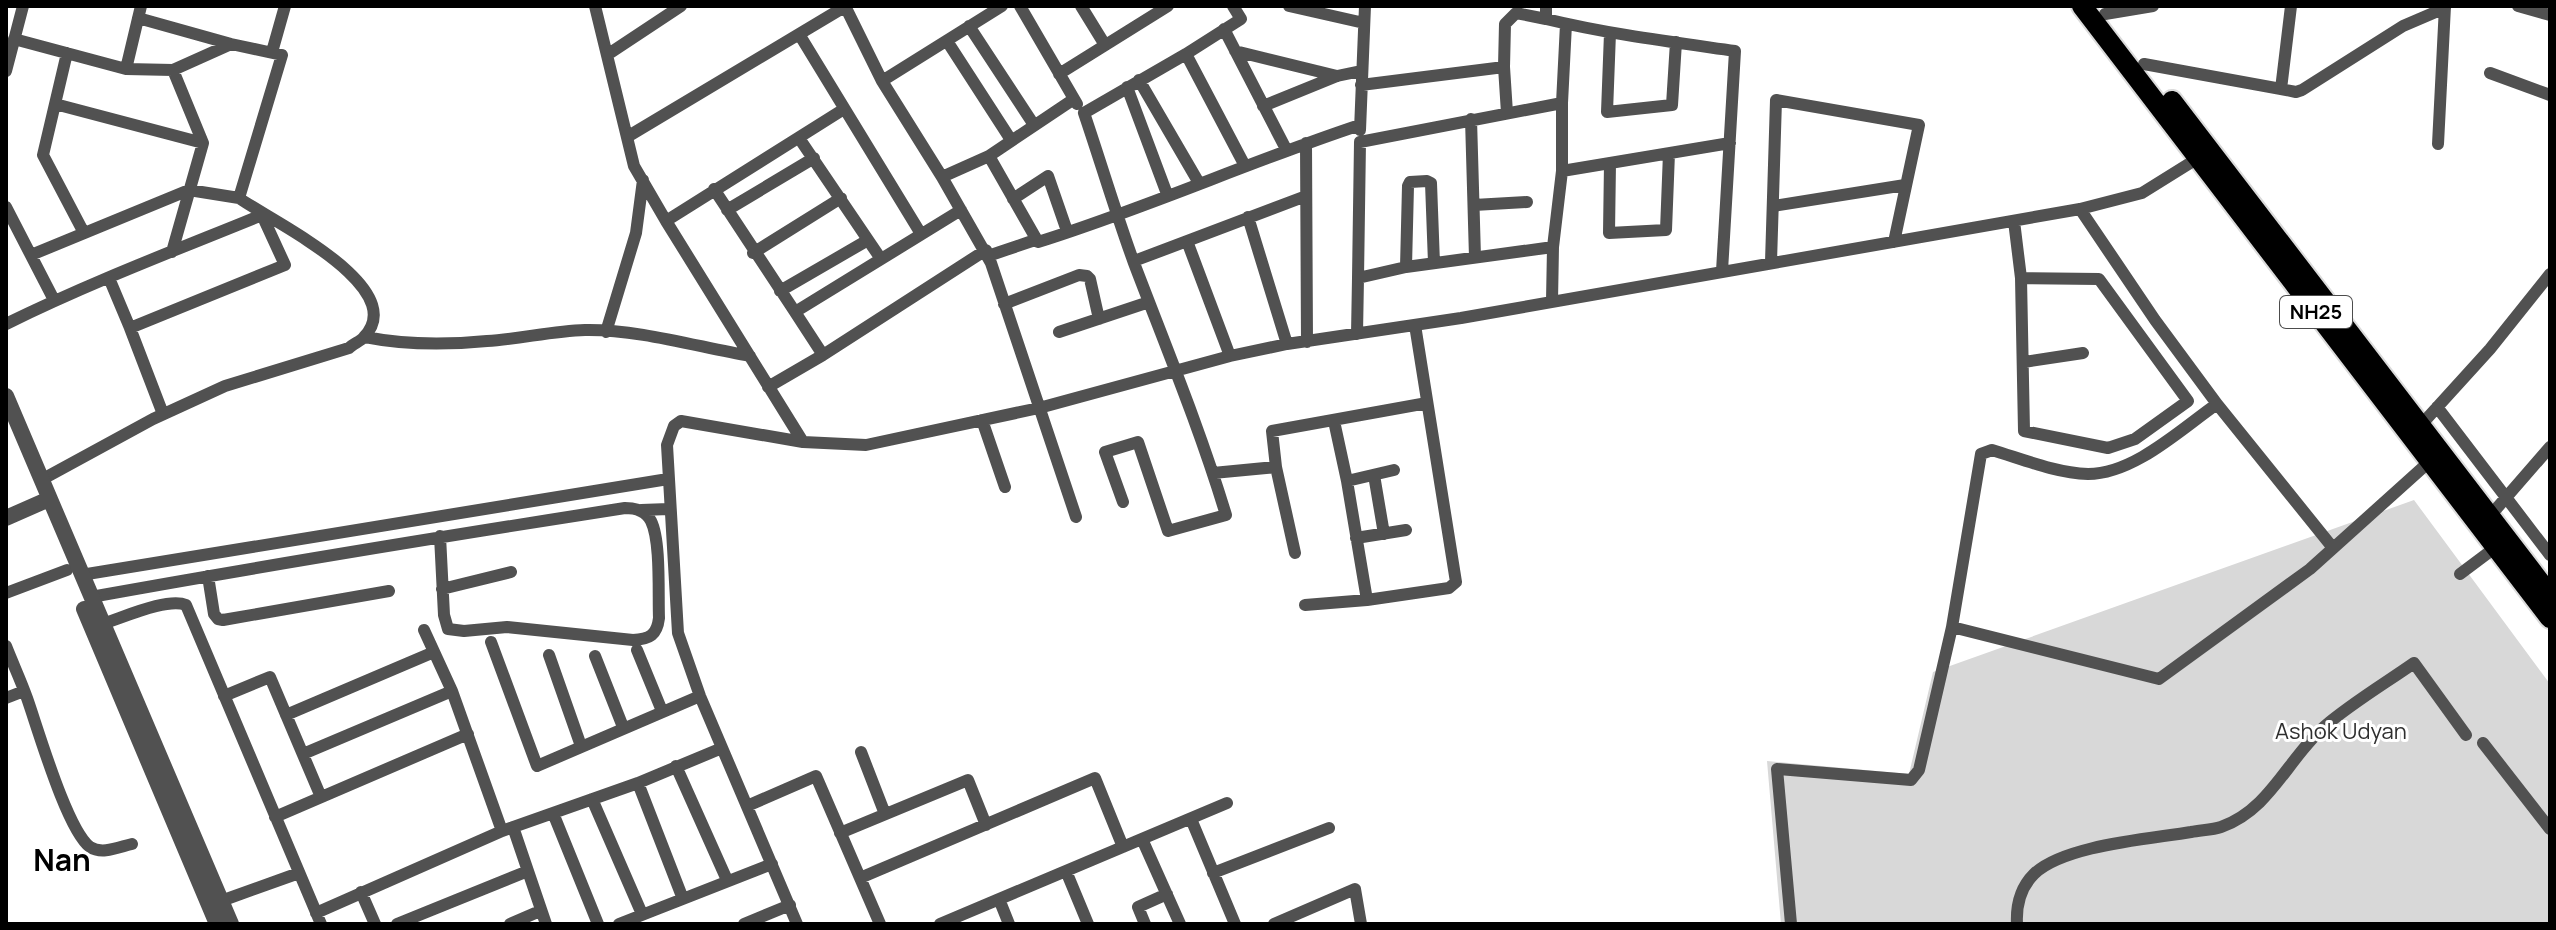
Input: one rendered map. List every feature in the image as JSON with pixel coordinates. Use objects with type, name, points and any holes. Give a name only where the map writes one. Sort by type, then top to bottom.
[{"type":"main road","name":"NH25","points":[[2082,6],[2421,425],[2550,595]]},
{"type":"main road","name":"NH25","points":[[2102,10],[2429,462],[2550,618]]},
{"type":"street","points":[[6,71],[23,6]]},
{"type":"street","points":[[272,52],[285,6]]},
{"type":"street","points":[[595,6],[634,166],[803,442]]},
{"type":"street","points":[[607,55],[681,6]]},
{"type":"street","points":[[627,137],[845,6],[882,81],[987,253],[1076,517]]},
{"type":"street","points":[[882,81],[1002,6]]},
{"type":"street","points":[[1020,6],[1084,113],[1226,515],[1168,531],[1138,442],[1105,452],[1123,502]]},
{"type":"street","points":[[1081,6],[1105,45]]},
{"type":"street","points":[[1084,113],[1241,19],[1233,6]]},
{"type":"street","points":[[1289,6],[1364,23]]},
{"type":"street","points":[[1357,334],[1361,71],[1365,6]]},
{"type":"street","points":[[2102,10],[2153,6]]},
{"type":"street","points":[[2281,89],[2291,6]]},
{"type":"street","points":[[2518,6],[2550,15]]},
{"type":"street","points":[[1059,74],[1165,7]]},
{"type":"street","points":[[2144,64],[2296,92],[2403,26],[2445,7],[2438,144]]},
{"type":"street","points":[[126,69],[140,12],[231,44],[282,55],[239,198]]},
{"type":"street","points":[[1507,113],[1505,24],[1516,13],[1546,12],[1566,24],[1735,51],[1722,271]]},
{"type":"street","points":[[1552,301],[1553,247],[1562,171],[1566,24]]},
{"type":"street","points":[[969,26],[1034,125]]},
{"type":"street","points":[[1224,29],[1287,151]]},
{"type":"street","points":[[1610,33],[1607,112],[1672,105],[1676,42]]},
{"type":"street","points":[[799,34],[921,234]]},
{"type":"street","points":[[14,39],[126,69],[173,70],[231,44]]},
{"type":"street","points":[[947,41],[1011,140]]},
{"type":"street","points":[[1235,51],[1337,76]]},
{"type":"street","points":[[67,53],[43,155],[84,233]]},
{"type":"street","points":[[1186,54],[1245,166]]},
{"type":"street","points":[[1361,85],[1504,67]]},
{"type":"street","points":[[172,252],[203,143],[173,70]]},
{"type":"street","points":[[1263,106],[1337,76],[1361,71]]},
{"type":"street","points":[[2490,73],[2550,95]]},
{"type":"street","points":[[1133,84],[1199,183]]},
{"type":"street","points":[[1133,84],[1167,194]]},
{"type":"street","points":[[942,177],[989,156],[1074,99]]},
{"type":"street","points":[[1771,262],[1776,100],[1919,125],[1894,242]]},
{"type":"street","points":[[1360,142],[1562,103]]},
{"type":"street","points":[[55,104],[203,143]]},
{"type":"street","points":[[666,221],[844,109]]},
{"type":"street","points":[[1471,119],[1475,257]]},
{"type":"street","points":[[768,387],[987,253],[1040,241],[1118,215],[1167,194],[1360,125]]},
{"type":"street","points":[[799,138],[881,259]]},
{"type":"street","points":[[1306,143],[1307,342]]},
{"type":"street","points":[[1562,171],[1730,143]]},
{"type":"street","points":[[1610,163],[1609,233],[1666,230],[1669,153]]},
{"type":"street","points":[[797,924],[700,696],[678,633],[667,445],[674,426],[681,421],[803,442],[866,445],[1039,408],[1230,356],[1287,344],[1415,325],[2080,209],[2142,193],[2204,154]]},
{"type":"street","points":[[989,156],[1035,240]]},
{"type":"street","points":[[727,210],[814,158]]},
{"type":"street","points":[[1013,199],[1048,176],[1067,231]]},
{"type":"street","points":[[606,332],[636,233],[643,180]]},
{"type":"street","points":[[1406,267],[1410,182],[1431,183],[1434,263]]},
{"type":"street","points":[[1773,206],[1905,185]]},
{"type":"street","points":[[714,189],[753,253],[823,355]]},
{"type":"street","points":[[31,255],[189,190],[239,198],[262,215],[302,236],[358,280],[367,291],[374,312],[373,323],[365,337],[349,348],[225,386],[163,414],[41,480]]},
{"type":"street","points":[[1134,261],[1306,196]]},
{"type":"street","points":[[753,253],[841,198]]},
{"type":"street","points":[[1474,205],[1527,202]]},
{"type":"street","points":[[6,207],[54,300]]},
{"type":"street","points":[[2080,209],[2155,320],[2217,404],[2333,548]]},
{"type":"street","points":[[795,312],[961,210]]},
{"type":"street","points":[[6,324],[54,300],[262,215]]},
{"type":"street","points":[[130,328],[285,265],[262,215]]},
{"type":"street","points":[[1248,217],[1287,344]]},
{"type":"street","points":[[2014,221],[2021,278],[2024,431],[2108,448],[2135,439],[2188,401],[2099,279],[2021,278]]},
{"type":"street","points":[[780,291],[868,240]]},
{"type":"street","points":[[1187,241],[1230,356]]},
{"type":"street","points":[[1358,278],[1406,267],[1553,247]]},
{"type":"street","points":[[2421,425],[2490,349],[2550,274]]},
{"type":"street","points":[[1004,304],[1079,275],[1087,276],[1099,319]]},
{"type":"street","points":[[109,278],[163,414]]},
{"type":"street","points":[[1059,332],[1149,302]]},
{"type":"street","points":[[1305,605],[1449,588],[1456,582],[1415,325]]},
{"type":"street","points":[[365,337],[407,344],[487,341],[588,330],[634,334],[750,356]]},
{"type":"street","points":[[2024,362],[2083,353]]},
{"type":"street","points":[[6,396],[41,480],[44,501]]},
{"type":"street","points":[[1295,553],[1276,467],[1272,431],[1427,403]]},
{"type":"street","points":[[1791,924],[1777,769],[1911,780],[1919,770],[1952,627],[1981,454],[1992,450],[2070,472],[2108,472],[2132,464],[2217,404]]},
{"type":"street","points":[[2437,407],[2550,555]]},
{"type":"street","points":[[982,420],[1005,487]]},
{"type":"street","points":[[1334,421],[1367,600]]},
{"type":"street","points":[[6,425],[44,501],[217,924]]},
{"type":"street","points":[[2490,516],[2550,447]]},
{"type":"street","points":[[1952,627],[2159,679],[2310,569],[2429,462]]},
{"type":"street","points":[[1213,473],[1276,467]]},
{"type":"street","points":[[1347,481],[1394,470]]},
{"type":"street","points":[[1374,475],[1384,534]]},
{"type":"street","points":[[6,593],[74,572],[668,479]]},
{"type":"street","points":[[6,518],[44,501]]},
{"type":"street","points":[[91,597],[440,536],[625,508],[669,509]]},
{"type":"street","points":[[440,536],[445,626],[454,631],[495,626],[633,640],[653,636],[658,630],[659,618],[656,536],[651,519],[641,510]]},
{"type":"street","points":[[1356,538],[1406,530]]},
{"type":"street","points":[[2460,574],[2496,547]]},
{"type":"street","points":[[74,572],[91,597],[231,924]]},
{"type":"street","points":[[442,589],[511,572]]},
{"type":"street","points":[[208,576],[214,614],[223,620],[389,591]]},
{"type":"street","points":[[102,624],[166,604],[180,602],[186,605],[318,918],[361,892],[507,829],[638,783],[722,748]]},
{"type":"street","points":[[424,630],[507,829],[528,871],[546,924]]},
{"type":"street","points":[[491,642],[537,766],[700,696]]},
{"type":"street","points":[[6,646],[69,815],[81,837],[97,850],[132,844]]},
{"type":"street","points":[[637,650],[662,711]]},
{"type":"street","points":[[286,715],[434,652]]},
{"type":"street","points":[[549,655],[581,746]]},
{"type":"street","points":[[595,656],[623,727]]},
{"type":"street","points":[[2017,924],[2020,896],[2035,874],[2047,865],[2096,847],[2221,827],[2250,811],[2271,791],[2300,751],[2325,726],[2414,663],[2466,735]]},
{"type":"street","points":[[224,696],[270,677],[321,797]]},
{"type":"street","points":[[6,698],[24,691]]},
{"type":"street","points":[[303,754],[452,691]]},
{"type":"street","points":[[275,817],[468,734]]},
{"type":"street","points":[[2483,743],[2550,829]]},
{"type":"street","points":[[861,752],[885,814]]},
{"type":"street","points":[[676,766],[727,880]]},
{"type":"street","points":[[747,806],[816,776],[880,924]]},
{"type":"street","points":[[860,878],[1095,778],[1123,847]]},
{"type":"street","points":[[840,833],[968,780],[986,825]]},
{"type":"street","points":[[638,783],[683,899]]},
{"type":"street","points":[[592,799],[642,914]]},
{"type":"street","points":[[949,922],[1227,803]]},
{"type":"street","points":[[553,813],[598,924]]},
{"type":"street","points":[[1191,819],[1235,924]]},
{"type":"street","points":[[1213,873],[1329,828]]},
{"type":"street","points":[[1142,839],[1180,924]]},
{"type":"street","points":[[619,924],[772,864]]},
{"type":"street","points":[[397,924],[528,871]]},
{"type":"street","points":[[1066,871],[1088,924]]},
{"type":"street","points":[[221,901],[299,873]]},
{"type":"street","points":[[1274,924],[1355,889],[1361,924]]},
{"type":"street","points":[[361,892],[375,924]]},
{"type":"street","points":[[1145,924],[1138,907],[1167,894]]},
{"type":"street","points":[[999,899],[1009,924]]},
{"type":"street","points":[[744,924],[790,905]]},
{"type":"street","points":[[510,924],[540,911]]},
{"type":"green space","name":"Ashok Udyan","points":[[2414,500],[2550,684],[2550,924],[1781,924],[1767,761],[1909,774],[1933,672]]},
{"type":"district","name":"Nan","points":[[62,861]]}]
